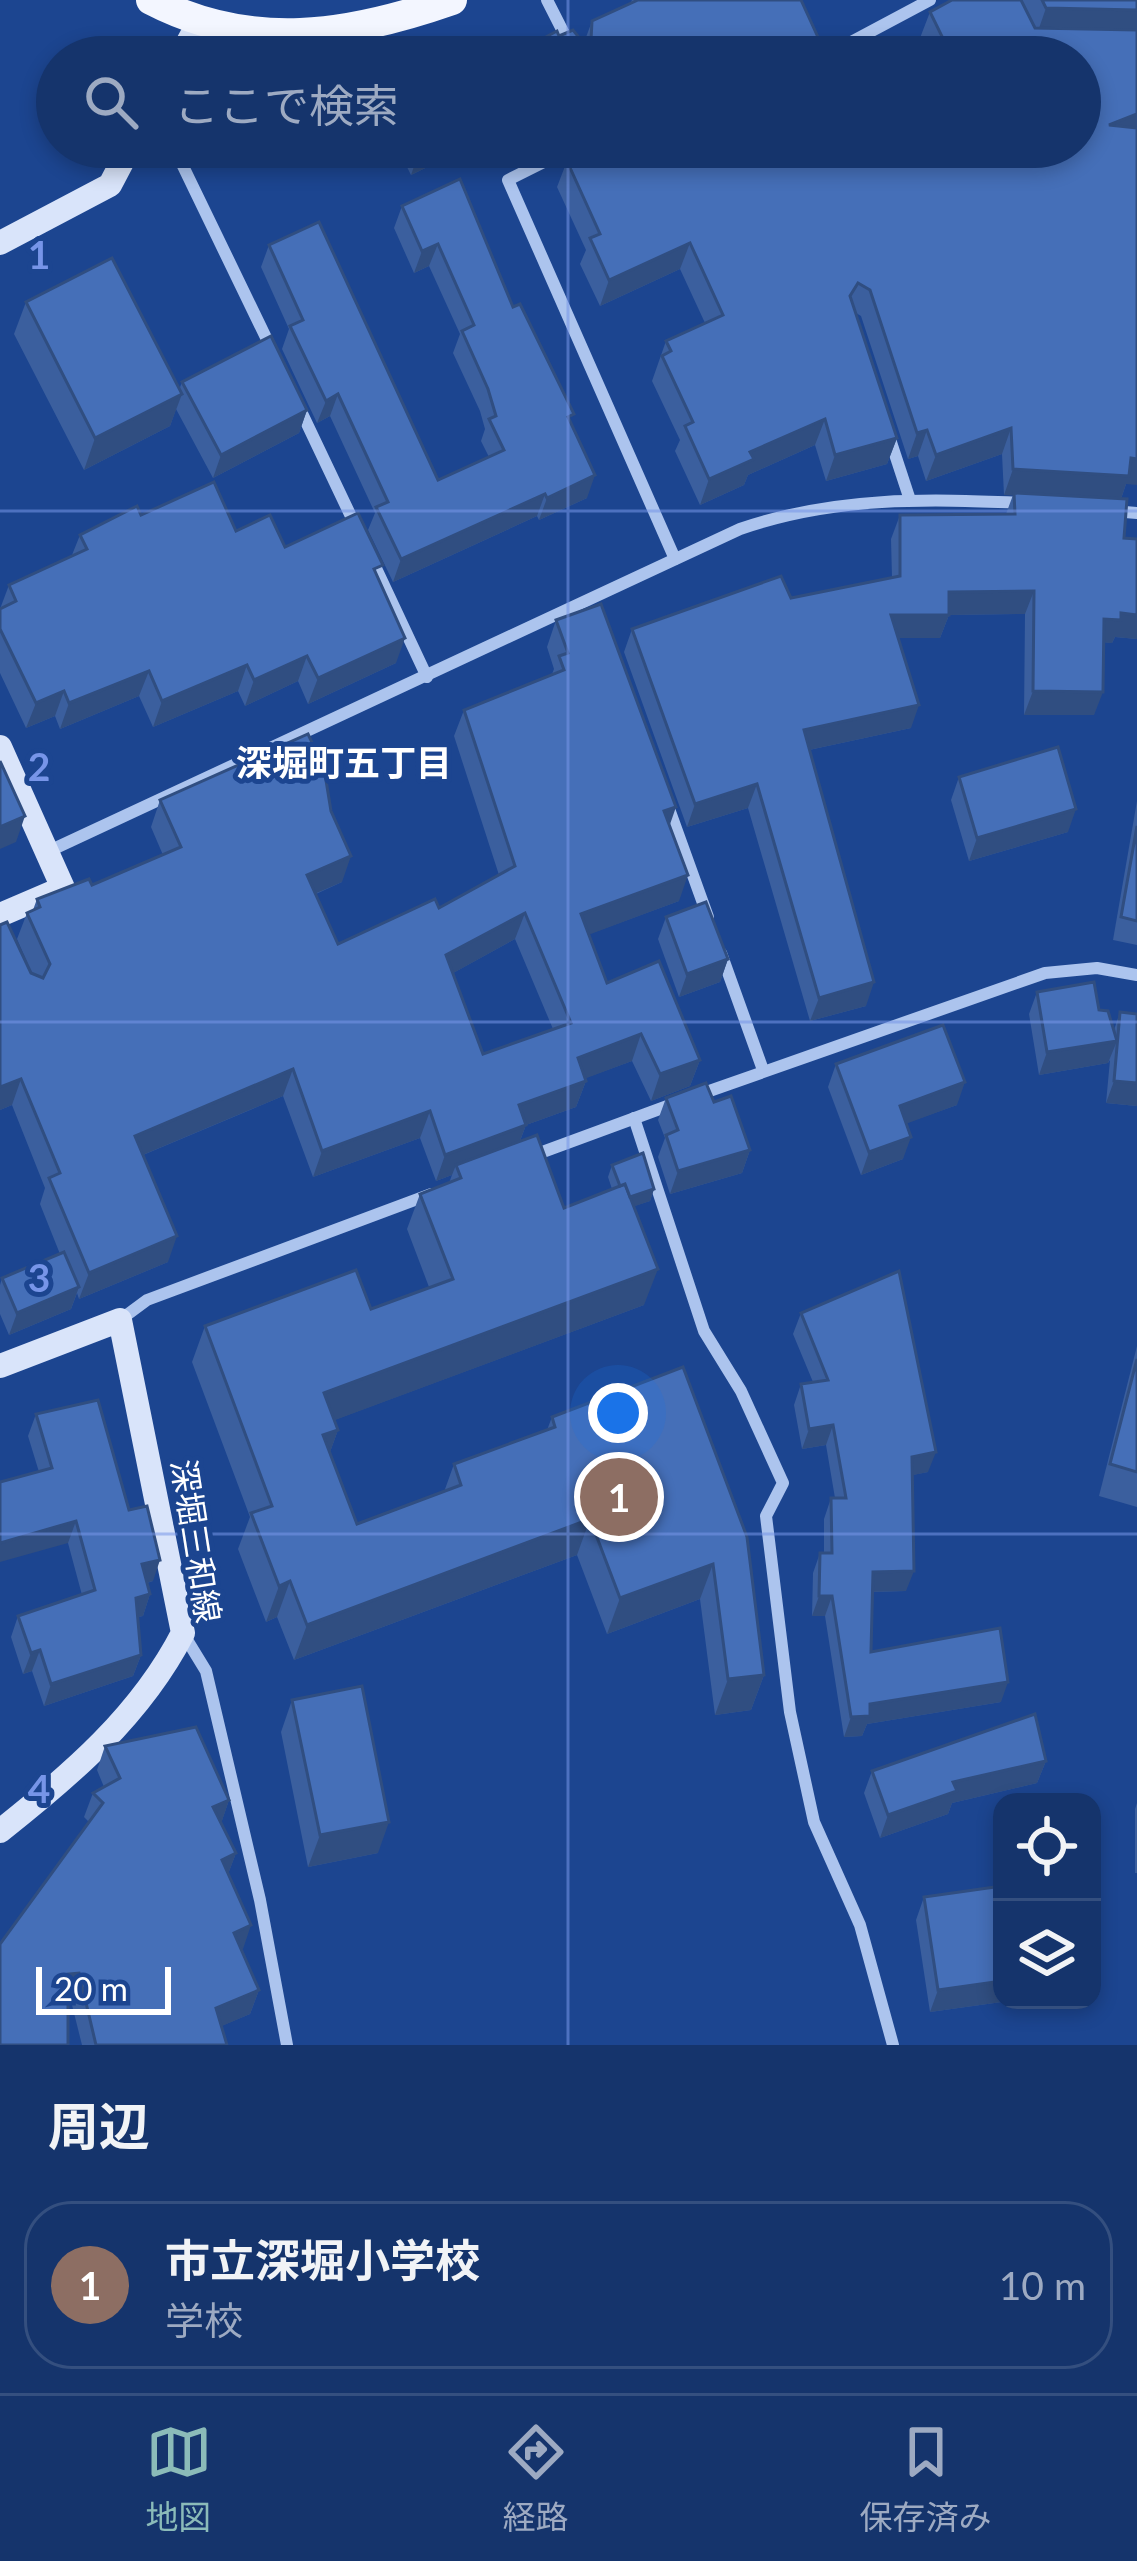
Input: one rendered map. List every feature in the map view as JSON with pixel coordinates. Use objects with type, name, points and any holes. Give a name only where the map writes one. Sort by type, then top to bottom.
[{"type":"main road","points":[[151,0],[199,22],[293,36],[346,32],[452,0]]},
{"type":"main road","points":[[191,36],[199,22]]},
{"type":"main road","points":[[0,242],[110,185],[119,168]]},
{"type":"main road","points":[[0,747],[63,888],[0,915]]},
{"type":"main road","points":[[0,1366],[120,1320]]},
{"type":"main road","name":"深堀三和線","points":[[0,1831],[101,1744],[148,1689],[183,1634],[120,1320]]},
{"type":"street","points":[[548,0],[566,36]]},
{"type":"street","points":[[862,36],[930,0]]},
{"type":"street","points":[[184,168],[284,375]]},
{"type":"street","points":[[532,168],[508,180],[675,559]]},
{"type":"street","points":[[295,397],[427,677]]},
{"type":"street","points":[[881,409],[910,500]]},
{"type":"street","points":[[47,852],[675,559],[802,508],[910,500],[1047,505]]},
{"type":"street","points":[[1092,509],[1137,513]]},
{"type":"street","points":[[593,598],[601,620]]},
{"type":"street","points":[[666,800],[763,1070]]},
{"type":"street","points":[[523,1160],[763,1070],[1045,974],[1097,968],[1137,975]]},
{"type":"street","points":[[634,1118],[704,1331],[741,1391],[783,1483],[766,1516],[790,1712],[814,1822],[860,1925],[893,2045]]},
{"type":"street","points":[[120,1320],[147,1300],[457,1184]]},
{"type":"street","points":[[183,1634],[206,1671],[260,1900],[287,2045]]},
{"type":"building","points":[[638,0],[801,0],[817,36],[591,36],[592,21]]},
{"type":"building","points":[[952,0],[1021,0],[1035,28],[1137,30],[1137,114],[1109,125],[1137,128],[1137,459],[1131,458],[1129,476],[1013,469],[1011,428],[936,455],[927,430],[917,433],[870,290],[858,283],[850,296],[897,438],[835,455],[825,419],[750,452],[754,459],[709,479],[685,426],[693,422],[662,356],[671,351],[666,341],[723,315],[690,243],[609,280],[590,238],[600,234],[570,168],[1101,168],[1101,36],[942,36],[930,12]]},
{"type":"building","points":[[1042,0],[1137,0],[1137,10],[1046,8]]},
{"type":"building","points":[[460,179],[513,307],[520,304],[574,414],[568,417],[595,475],[401,559],[376,507],[388,502],[338,394],[326,401],[290,326],[303,320],[269,245],[319,222],[438,480],[504,450],[489,419],[496,416],[488,389],[462,331],[474,325],[438,244],[422,251],[402,206]]},
{"type":"building","points":[[112,258],[182,394],[95,438],[26,302]]},
{"type":"building","points":[[271,336],[307,410],[221,455],[182,382]]},
{"type":"building","points":[[214,482],[236,531],[270,515],[285,547],[358,513],[383,565],[374,569],[405,638],[318,678],[307,656],[254,680],[247,665],[162,701],[149,671],[69,703],[64,691],[36,703],[0,629],[0,609],[16,601],[9,585],[87,549],[80,535],[137,506],[141,515]]},
{"type":"building","points":[[1014,493],[1127,499],[1124,538],[1137,539],[1137,615],[1121,613],[1121,620],[1104,619],[1103,692],[1033,691],[1034,591],[949,592],[949,615],[891,615],[919,705],[804,730],[874,982],[819,998],[757,784],[695,804],[632,629],[781,576],[791,598],[900,576],[900,515],[1015,514]]},
{"type":"building","points":[[601,604],[676,807],[664,811],[688,875],[581,914],[607,983],[659,961],[700,1060],[660,1074],[641,1034],[578,1058],[586,1081],[519,1105],[526,1125],[445,1155],[430,1111],[322,1151],[293,1069],[135,1136],[177,1236],[89,1273],[49,1178],[60,1173],[21,1079],[0,1087],[0,925],[7,922],[31,973],[43,978],[50,964],[27,913],[40,907],[37,899],[89,879],[92,885],[181,847],[160,800],[308,734],[324,768],[331,811],[351,856],[307,875],[338,944],[435,899],[439,908],[515,866],[464,710],[564,670],[559,656],[568,653],[556,620]],"holes":[[[525,913],[571,1023],[483,1054],[446,955]]]},
{"type":"building","points":[[1058,747],[1076,809],[977,838],[959,777]]},
{"type":"building","points":[[0,761],[25,816],[0,827]]},
{"type":"building","points":[[1137,826],[1137,921],[1121,917]]},
{"type":"building","points":[[706,902],[728,959],[687,974],[666,917]]},
{"type":"building","points":[[1094,982],[1099,1010],[1108,1011],[1117,1041],[1047,1052],[1037,992]]},
{"type":"building","points":[[1120,1012],[1137,1014],[1137,1083],[1114,1081]]},
{"type":"building","points":[[943,1025],[965,1082],[900,1106],[911,1137],[869,1152],[836,1064]]},
{"type":"building","points":[[706,1083],[714,1102],[731,1096],[750,1150],[678,1171],[666,1135],[678,1130],[666,1098]]},
{"type":"building","points":[[537,1135],[564,1208],[625,1184],[658,1269],[324,1393],[338,1430],[323,1435],[357,1524],[461,1485],[454,1464],[555,1427],[552,1417],[683,1367],[747,1537],[764,1675],[728,1679],[713,1564],[620,1598],[590,1519],[307,1625],[290,1581],[279,1586],[251,1513],[272,1506],[205,1326],[356,1270],[371,1309],[453,1279],[420,1194],[461,1178],[456,1165]]},
{"type":"building","points":[[643,1153],[654,1189],[630,1197],[612,1165]]},
{"type":"building","points":[[64,1252],[79,1287],[17,1313],[2,1278]]},
{"type":"building","points":[[899,1271],[936,1452],[912,1457],[914,1571],[873,1572],[871,1652],[1000,1628],[1008,1682],[870,1704],[870,1716],[851,1717],[832,1596],[819,1596],[820,1553],[832,1553],[831,1498],[846,1498],[833,1425],[809,1429],[801,1384],[828,1380],[801,1313]]},
{"type":"building","points":[[1137,1359],[1137,1472],[1110,1464]]},
{"type":"building","points":[[98,1400],[129,1510],[147,1506],[160,1560],[142,1564],[150,1594],[136,1598],[141,1655],[51,1684],[40,1650],[31,1653],[18,1616],[95,1590],[76,1521],[0,1543],[0,1482],[52,1468],[36,1414]]},
{"type":"building","points":[[362,1686],[389,1822],[320,1835],[292,1700]]},
{"type":"building","points":[[1035,1714],[1046,1761],[953,1782],[957,1791],[888,1815],[872,1771]]},
{"type":"building","points":[[196,1727],[229,1800],[213,1807],[236,1853],[222,1860],[251,1925],[234,1933],[259,1990],[216,2008],[227,2045],[96,2045],[79,1973],[68,1974],[68,2045],[0,2045],[0,1944],[103,1803],[93,1793],[120,1778],[105,1746]]},
{"type":"building","points":[[993,1887],[993,1982],[938,1990],[924,1897]]},
{"type":"place","name":"市立深堀小学校","points":[[619,1497]]},
{"type":"district","name":"深堀町五丁目","points":[[344,763]]}]
